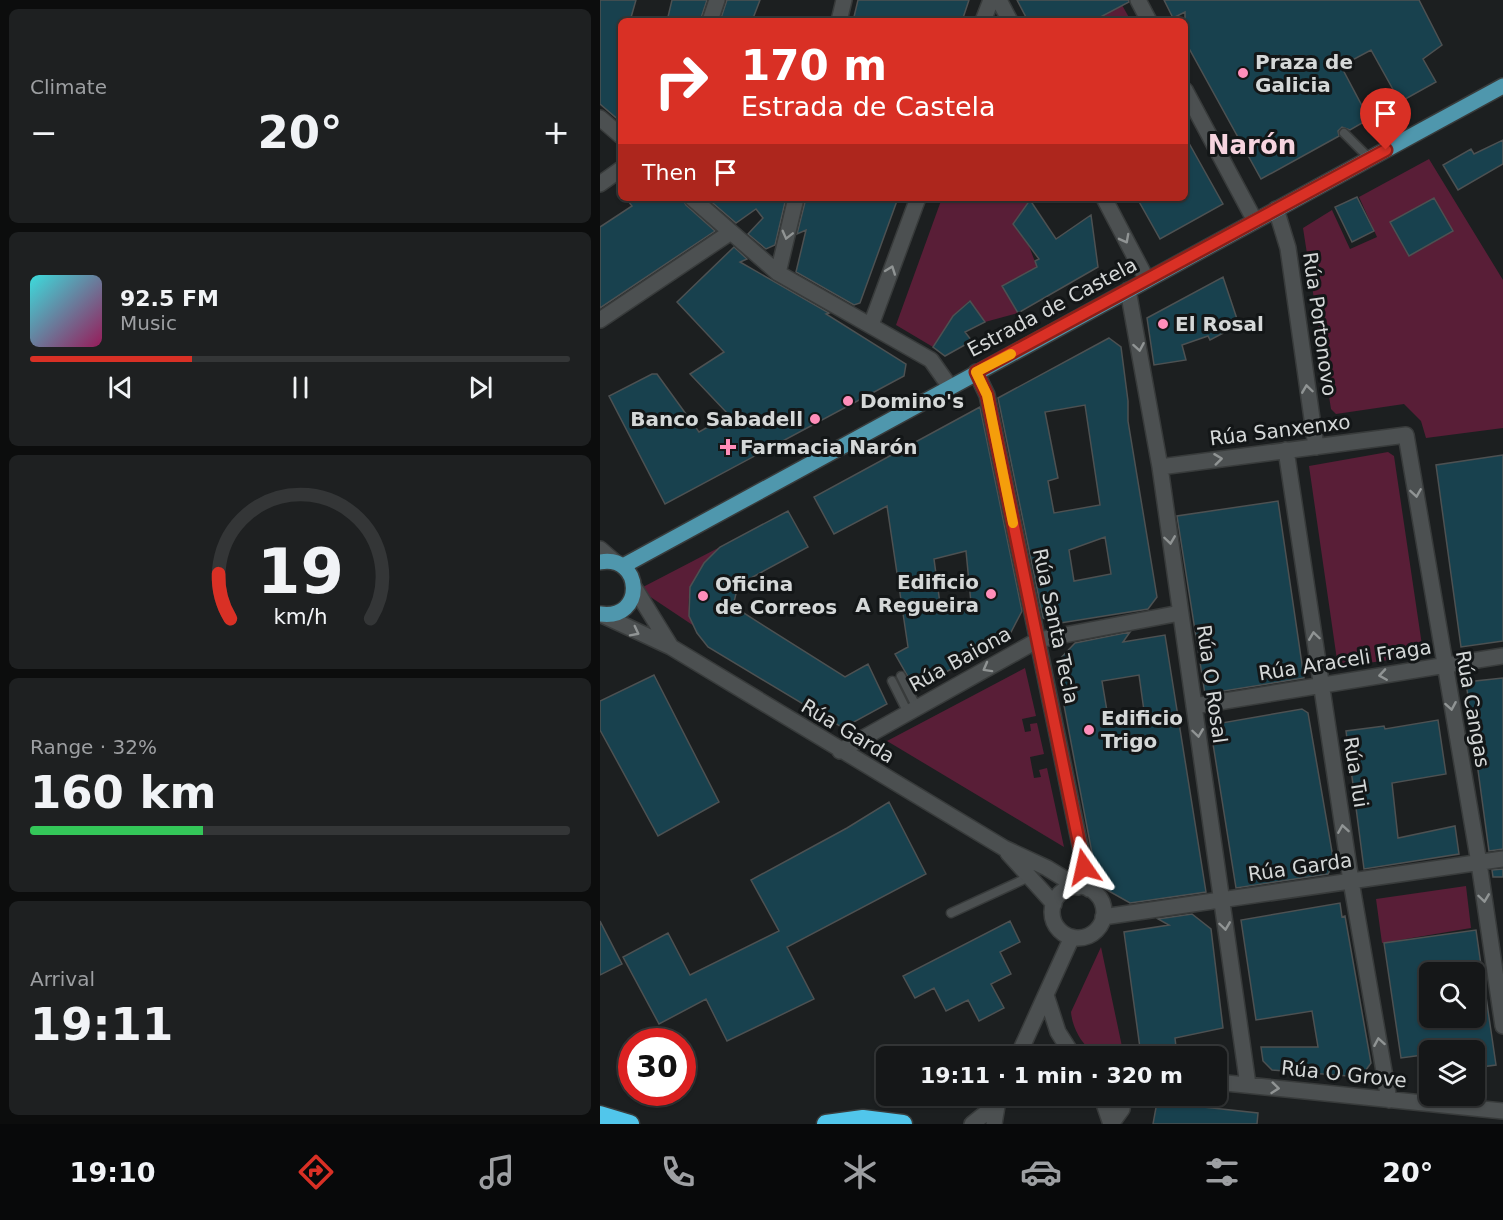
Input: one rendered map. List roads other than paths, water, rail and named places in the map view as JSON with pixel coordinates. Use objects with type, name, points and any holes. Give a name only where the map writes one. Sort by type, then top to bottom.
[{"type":"highway","points":[[600,1114],[630,1124]]},
{"type":"highway","points":[[826,1124],[863,1119],[903,1124]]},
{"type":"main road","name":"Estrada de Castela","points":[[612,564],[950,387],[1503,86]]},
{"type":"main road","points":[[600,614],[616,614],[624,609],[633,596],[633,579],[612,564]]},
{"type":"street","points":[[711,18],[717,0]]},
{"type":"street","points":[[840,18],[844,0]]},
{"type":"street","points":[[984,18],[991,0]]},
{"type":"street","points":[[999,0],[1008,18]]},
{"type":"street","points":[[1138,0],[1147,18]]},
{"type":"street","points":[[1188,96],[1255,221]]},
{"type":"street","points":[[600,118],[618,133]]},
{"type":"street","points":[[600,184],[618,171]]},
{"type":"street","points":[[695,201],[778,273],[932,360],[950,387]]},
{"type":"street","points":[[778,273],[795,201]]},
{"type":"street","points":[[871,325],[917,201]]},
{"type":"street","points":[[1106,201],[1147,280]]},
{"type":"street","name":"Rúa Portonovo","points":[[1276,209],[1288,248],[1316,447]]},
{"type":"street","points":[[600,320],[731,232]]},
{"type":"street","name":"Rúa O Rosal","points":[[1128,290],[1160,467],[1248,1085]]},
{"type":"street","name":"Rúa Santa Tecla","points":[[976,372],[987,395],[1038,640],[1083,888]]},
{"type":"street","name":"Rúa Sanxenxo","points":[[1160,467],[1406,435]]},
{"type":"street","name":"Rúa Cangas","points":[[1406,435],[1479,863],[1503,1026]]},
{"type":"street","name":"Rúa Tui","points":[[1286,450],[1351,881],[1389,1100]]},
{"type":"street","points":[[600,549],[612,564]]},
{"type":"street","name":"Rúa Garda","points":[[634,587],[671,647]]},
{"type":"street","name":"Rúa Baiona","points":[[840,751],[1038,640],[1180,613]]},
{"type":"street","name":"Rúa Garda","points":[[600,614],[671,647],[1004,848],[1083,888]]},
{"type":"street","name":"Rúa Araceli Fraga","points":[[1194,706],[1503,656]]},
{"type":"street","name":"Rúa Garda","points":[[1004,848],[1054,904]]},
{"type":"street","name":"Rúa Garda","points":[[1103,917],[1503,859]]},
{"type":"street","points":[[1083,888],[1101,901],[1103,917],[1101,925],[1089,936],[1072,938],[1064,934],[1053,921],[1054,904],[1063,891],[1083,888]]},
{"type":"street","points":[[1023,1046],[1072,938]]},
{"type":"street","points":[[1035,1046],[1036,1033],[1046,995]]},
{"type":"street","points":[[1046,995],[1058,1032],[1067,1046]]},
{"type":"street","name":"Rúa O Grove","points":[[1227,1083],[1503,1112]]},
{"type":"street","points":[[972,1124],[991,1106]]},
{"type":"street","points":[[994,1124],[998,1106]]},
{"type":"street","points":[[1105,1106],[1111,1124]]},
{"type":"street","points":[[1111,1124],[1122,1106]]},
{"type":"lane","points":[[1344,133],[1370,159]]},
{"type":"lane","points":[[901,676],[912,710]]},
{"type":"lane","points":[[892,681],[912,710]]},
{"type":"lane","points":[[951,913],[1029,877]]},
{"type":"place","name":"Praza de Galicia","points":[[1243,73]]},
{"type":"place","name":"El Rosal","points":[[1163,324]]},
{"type":"place","name":"Domino's","points":[[848,401]]},
{"type":"place","name":"Banco Sabadell","points":[[815,419]]},
{"type":"place","name":"Farmacia Narón","points":[[728,447]]},
{"type":"place","name":"Edificio A Regueira","points":[[991,594]]},
{"type":"place","name":"Oficina de Correos","points":[[703,596]]},
{"type":"place","name":"Edificio Trigo","points":[[1089,730]]},
{"type":"district","name":"Narón","points":[[1252,145]]}]
